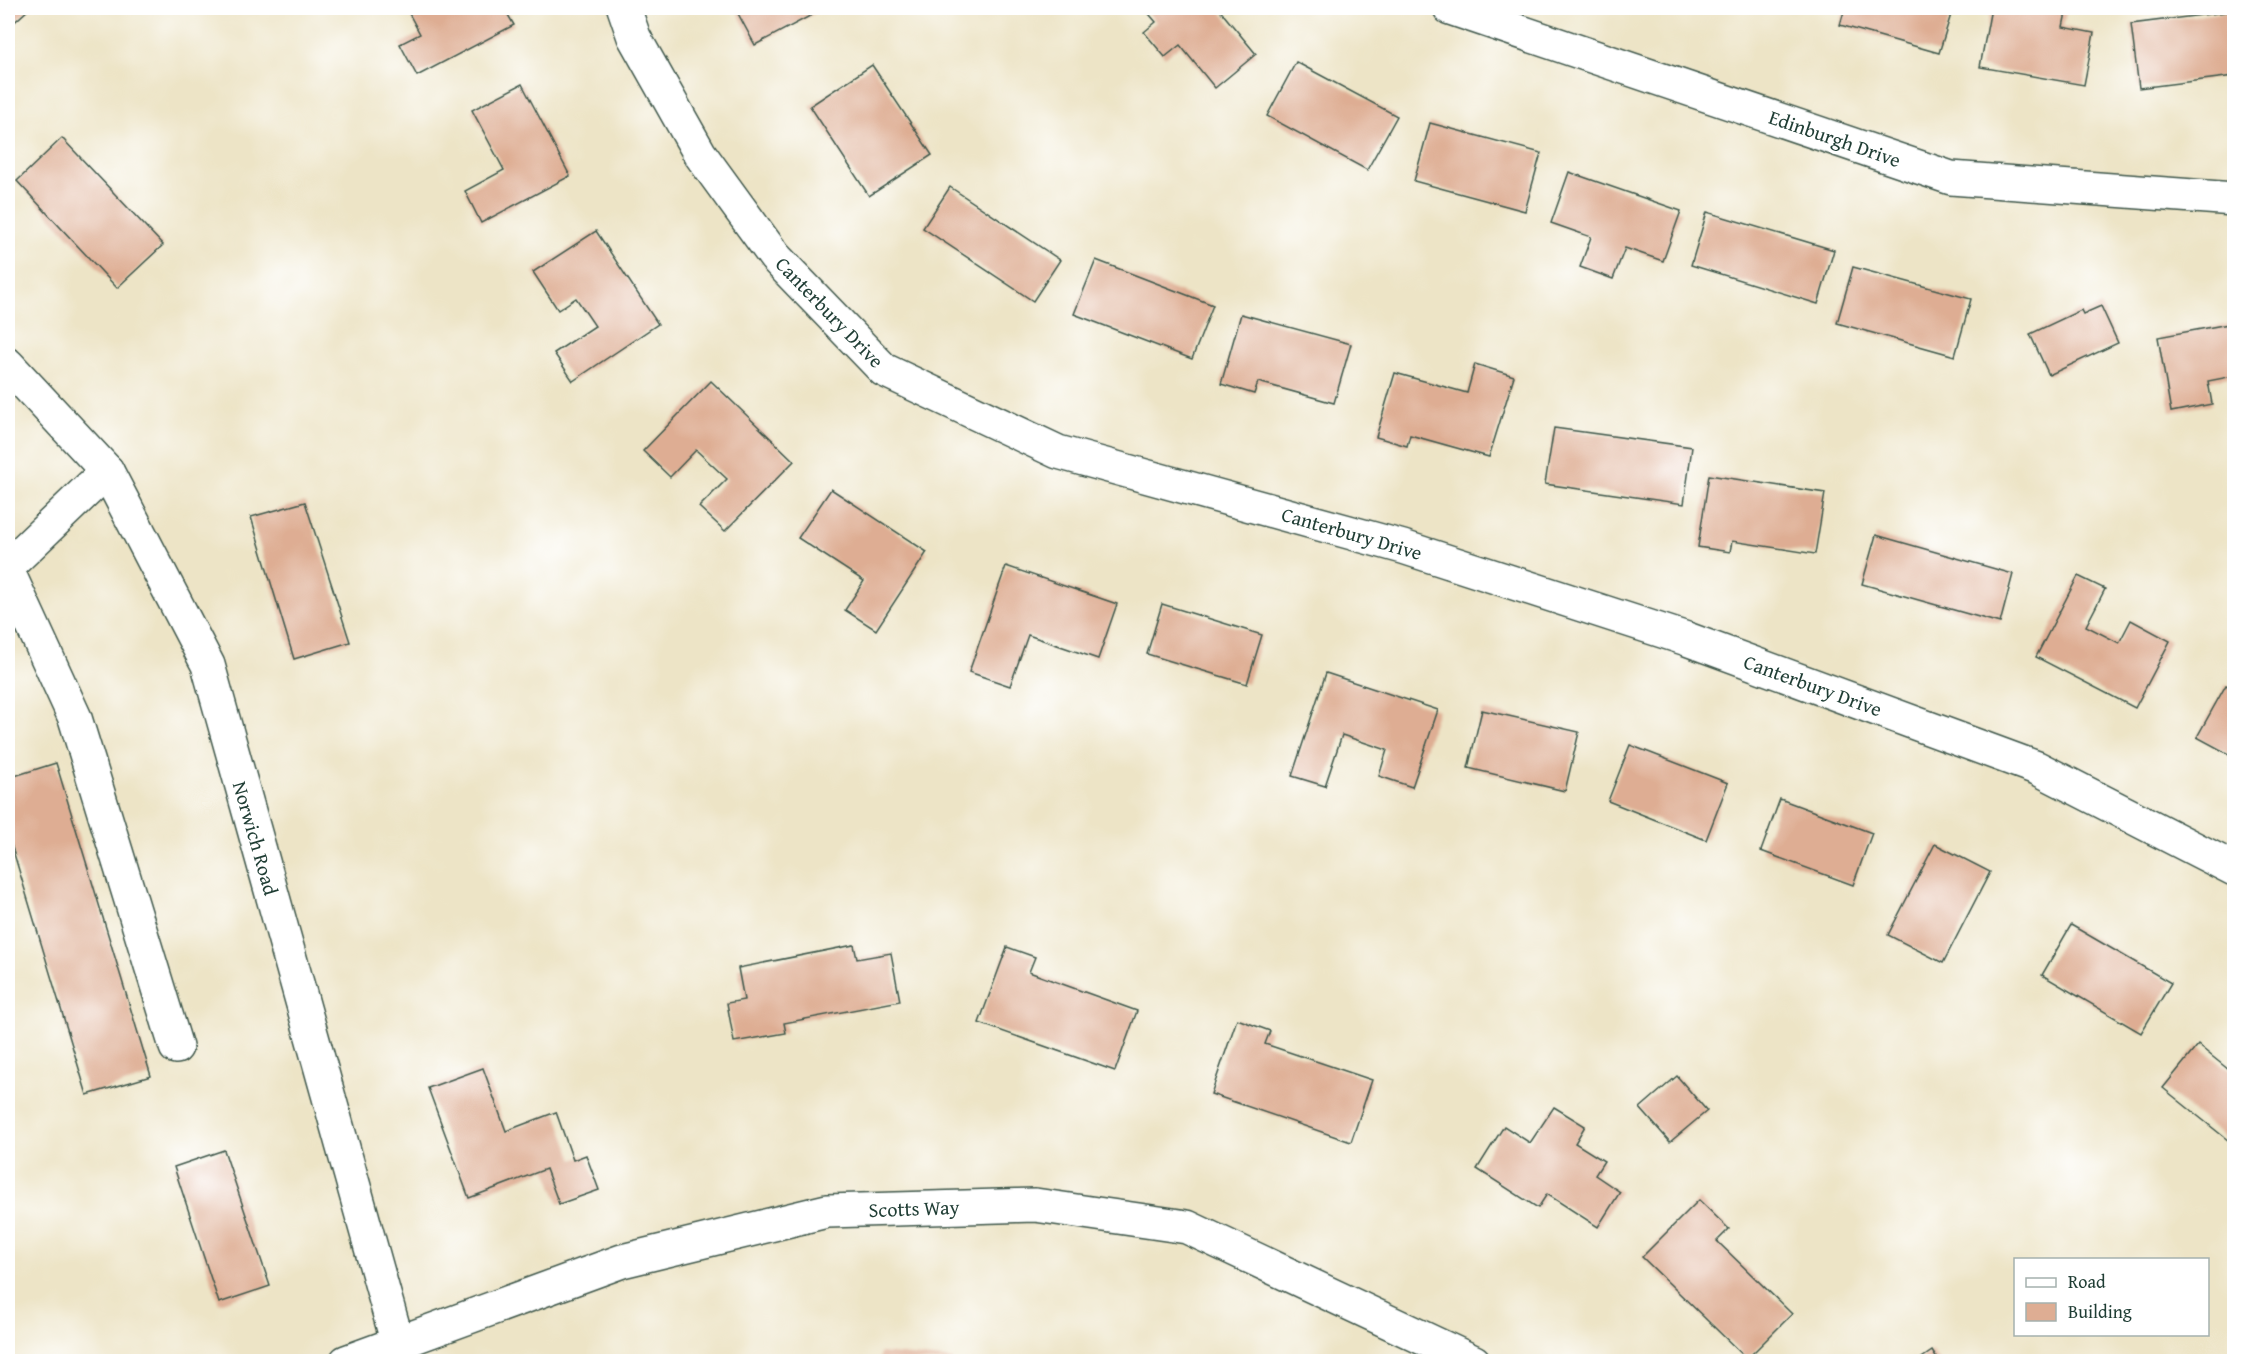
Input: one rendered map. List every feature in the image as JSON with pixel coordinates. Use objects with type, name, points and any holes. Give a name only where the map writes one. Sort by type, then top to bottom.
[{"type":"street","name":"Canterbury Drive","points":[[624,8],[634,37],[700,154],[775,257],[884,370],[1058,452],[1415,550],[1688,639],[2015,759],[2235,869]]},
{"type":"street","name":"Edinburgh Drive","points":[[1450,8],[1951,178],[2235,199]]},
{"type":"street","name":"Norwich Road","points":[[8,365],[107,471],[208,665],[400,1352]]},
{"type":"street","points":[[8,566],[107,471]]},
{"type":"street","points":[[8,572],[75,718],[176,1047]]},
{"type":"street","name":"Scotts Way","points":[[346,1362],[400,1352],[622,1261],[827,1211],[1035,1205],[1187,1227],[1474,1362]]},
{"type":"building","points":[[8,8],[30,8],[8,28]]},
{"type":"building","points":[[406,8],[504,8],[514,25],[417,76],[400,44],[420,34]]},
{"type":"building","points":[[735,8],[825,8],[755,45]]},
{"type":"building","points":[[1144,8],[1218,8],[1256,54],[1215,88],[1180,45],[1165,57],[1144,32],[1156,22]]},
{"type":"building","points":[[1845,8],[1953,8],[1939,53],[1840,25]]},
{"type":"building","points":[[1991,8],[2067,8],[2063,27],[2094,33],[2084,85],[1980,67]]},
{"type":"building","points":[[2234,11],[2234,76],[2139,88],[2131,24]]},
{"type":"building","points":[[1296,62],[1397,116],[1367,170],[1267,116]]},
{"type":"building","points":[[872,65],[932,155],[869,196],[810,106]]},
{"type":"building","points":[[522,84],[570,176],[481,223],[465,191],[504,170],[472,110]]},
{"type":"building","points":[[1430,123],[1541,153],[1525,211],[1414,181]]},
{"type":"building","points":[[62,138],[163,245],[117,288],[17,181]]},
{"type":"building","points":[[1569,172],[1681,211],[1663,261],[1625,248],[1613,279],[1580,267],[1591,237],[1551,223]]},
{"type":"building","points":[[950,187],[1060,260],[1033,301],[923,228]]},
{"type":"building","points":[[1707,212],[1834,250],[1818,304],[1691,265]]},
{"type":"building","points":[[596,231],[658,324],[573,381],[554,353],[595,326],[576,298],[558,310],[533,272]]},
{"type":"building","points":[[1096,260],[1213,305],[1192,359],[1074,314]]},
{"type":"building","points":[[1853,267],[1971,299],[1955,356],[1837,323]]},
{"type":"building","points":[[2101,306],[2118,343],[2049,375],[2030,334],[2081,310],[2083,314]]},
{"type":"building","points":[[1241,314],[1351,344],[1334,403],[1258,382],[1254,394],[1221,384]]},
{"type":"building","points":[[2234,323],[2234,376],[2208,381],[2212,404],[2171,412],[2158,337]]},
{"type":"building","points":[[1475,364],[1514,376],[1489,457],[1410,435],[1407,446],[1376,437],[1395,373],[1467,393]]},
{"type":"building","points":[[711,381],[794,461],[725,531],[699,507],[727,479],[696,450],[670,477],[643,451]]},
{"type":"building","points":[[1554,428],[1692,447],[1684,504],[1545,484]]},
{"type":"building","points":[[1709,475],[1825,493],[1815,554],[1732,541],[1730,552],[1698,547]]},
{"type":"building","points":[[831,489],[927,552],[876,630],[845,610],[864,581],[798,538]]},
{"type":"building","points":[[305,502],[350,642],[294,659],[251,517]]},
{"type":"building","points":[[1876,535],[2013,574],[2000,623],[1862,584]]},
{"type":"building","points":[[1006,566],[1117,604],[1098,659],[1028,635],[1010,686],[969,672]]},
{"type":"building","points":[[2078,576],[2105,589],[2086,626],[2119,643],[2131,620],[2170,641],[2135,708],[2036,657]]},
{"type":"building","points":[[1162,604],[1262,635],[1247,684],[1147,654]]},
{"type":"building","points":[[1326,673],[1438,710],[1412,787],[1379,776],[1387,750],[1342,735],[1325,786],[1292,776]]},
{"type":"building","points":[[2226,685],[2234,689],[2234,757],[2197,737]]},
{"type":"building","points":[[1482,710],[1579,732],[1565,791],[1468,768]]},
{"type":"building","points":[[1630,745],[1728,783],[1706,840],[1608,801]]},
{"type":"building","points":[[56,763],[151,1076],[87,1095],[8,834],[8,778]]},
{"type":"building","points":[[1780,799],[1872,833],[1853,885],[1761,851]]},
{"type":"building","points":[[1935,844],[1990,872],[1943,963],[1888,935]]},
{"type":"building","points":[[2071,925],[2171,983],[2141,1033],[2042,975]]},
{"type":"building","points":[[854,945],[857,959],[891,953],[900,1001],[784,1023],[786,1033],[734,1042],[727,1003],[744,1000],[738,968]]},
{"type":"building","points":[[1007,947],[1035,957],[1029,972],[1137,1011],[1115,1071],[979,1023]]},
{"type":"building","points":[[1237,1019],[1270,1031],[1265,1044],[1372,1080],[1351,1142],[1211,1094]]},
{"type":"building","points":[[2198,1045],[2234,1074],[2234,1145],[2163,1088]]},
{"type":"building","points":[[483,1068],[506,1131],[556,1112],[573,1160],[586,1155],[599,1190],[559,1204],[546,1169],[469,1198],[428,1088]]},
{"type":"building","points":[[1677,1076],[1707,1111],[1670,1142],[1640,1108]]},
{"type":"building","points":[[1554,1107],[1585,1126],[1575,1143],[1604,1161],[1595,1175],[1620,1192],[1598,1227],[1547,1194],[1538,1208],[1477,1169],[1504,1126],[1530,1143]]},
{"type":"building","points":[[224,1150],[270,1286],[219,1303],[174,1167]]},
{"type":"building","points":[[1699,1200],[1729,1229],[1717,1241],[1792,1314],[1747,1359],[1642,1257]]},
{"type":"building","points":[[1932,1351],[1939,1362],[1916,1362]]},
{"type":"building","points":[[880,1353],[953,1360],[953,1362],[879,1362]]}]
